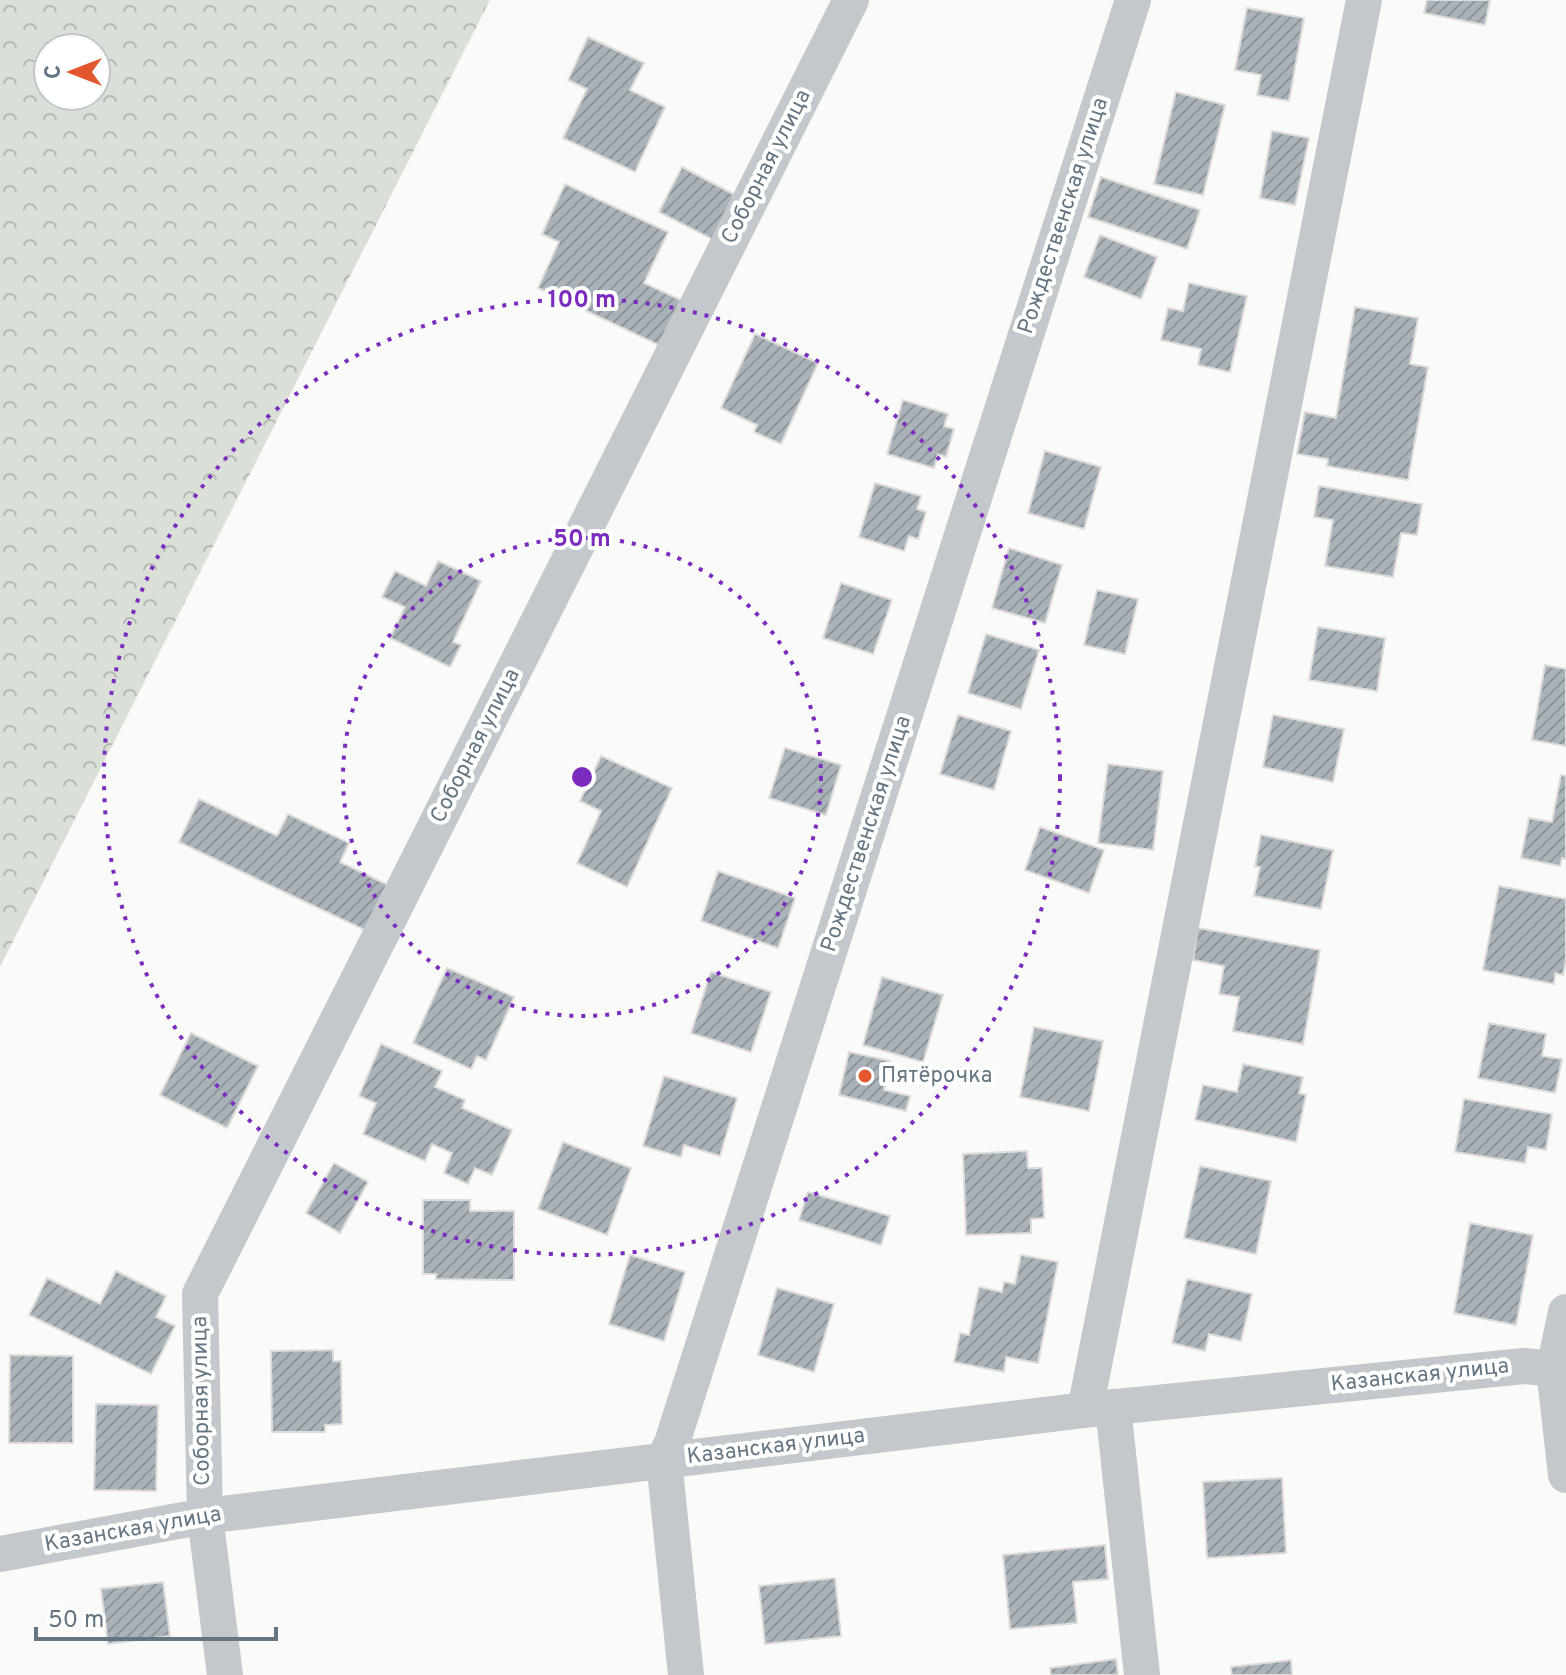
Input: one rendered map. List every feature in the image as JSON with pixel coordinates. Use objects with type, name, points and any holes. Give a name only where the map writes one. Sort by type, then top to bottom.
[{"type":"street","name":"Соборная улица","points":[[225,1675],[205,1516],[200,1294],[851,0]]},
{"type":"street","name":"Рождественская улица","points":[[686,1675],[664,1460],[672,1443],[1133,0]]},
{"type":"street","points":[[1142,1675],[1099,1409],[1364,0]]},
{"type":"street","points":[[1566,1312],[1554,1369],[1566,1475]]},
{"type":"street","name":"Казанская улица","points":[[0,1554],[205,1516],[664,1460],[1099,1409],[1524,1366],[1554,1369]]},
{"type":"green space","points":[[0,0],[490,0],[0,967]]},
{"type":"building","points":[[1427,0],[1490,0],[1485,25],[1424,13]]},
{"type":"building","points":[[1247,8],[1304,18],[1289,101],[1257,95],[1261,75],[1235,70]]},
{"type":"building","points":[[588,37],[644,63],[630,90],[665,107],[635,172],[563,138],[587,89],[568,80]]},
{"type":"building","points":[[1176,92],[1225,105],[1203,195],[1154,184]]},
{"type":"building","points":[[1272,131],[1309,138],[1295,205],[1260,198]]},
{"type":"building","points":[[682,167],[737,196],[714,240],[659,212]]},
{"type":"building","points":[[1101,177],[1200,210],[1187,249],[1088,217]]},
{"type":"building","points":[[565,184],[668,232],[644,283],[687,303],[665,348],[538,288],[559,242],[542,234]]},
{"type":"building","points":[[1100,235],[1157,257],[1141,299],[1084,277]]},
{"type":"building","points":[[1189,283],[1247,296],[1230,372],[1198,365],[1201,349],[1161,340],[1168,308],[1183,311]]},
{"type":"building","points":[[1355,307],[1418,318],[1410,364],[1428,367],[1408,480],[1327,466],[1328,459],[1297,454],[1305,412],[1336,418]]},
{"type":"building","points":[[755,334],[818,363],[781,444],[754,432],[757,425],[721,408]]},
{"type":"building","points":[[903,400],[948,414],[944,426],[954,429],[946,457],[938,454],[934,468],[887,454]]},
{"type":"building","points":[[1045,451],[1101,467],[1084,529],[1028,513]]},
{"type":"building","points":[[875,483],[921,496],[917,509],[926,512],[918,539],[909,536],[904,551],[859,537]]},
{"type":"building","points":[[1319,486],[1422,504],[1417,535],[1401,533],[1393,577],[1325,566],[1333,520],[1314,517]]},
{"type":"building","points":[[1009,548],[1062,565],[1045,623],[992,608]]},
{"type":"building","points":[[438,561],[481,581],[453,642],[461,645],[450,667],[390,638],[405,607],[382,597],[395,571],[426,586]]},
{"type":"building","points":[[841,583],[892,600],[873,654],[823,638]]},
{"type":"building","points":[[1097,590],[1138,599],[1125,654],[1084,645]]},
{"type":"building","points":[[1318,627],[1385,638],[1377,691],[1309,680]]},
{"type":"building","points":[[986,634],[1039,650],[1021,709],[968,693]]},
{"type":"building","points":[[1545,665],[1566,669],[1566,746],[1532,740]]},
{"type":"building","points":[[958,715],[1011,731],[994,790],[940,774]]},
{"type":"building","points":[[1273,715],[1344,729],[1333,782],[1263,767]]},
{"type":"building","points":[[785,748],[841,765],[826,815],[769,798]]},
{"type":"building","points":[[601,756],[672,788],[627,887],[577,863],[601,811],[580,801]]},
{"type":"building","points":[[1108,764],[1163,771],[1153,850],[1098,843]]},
{"type":"building","points":[[1561,775],[1566,776],[1566,859],[1562,858],[1560,866],[1521,858],[1529,818],[1552,822]]},
{"type":"building","points":[[199,799],[277,836],[288,814],[349,843],[340,862],[390,886],[369,932],[179,842]]},
{"type":"building","points":[[1040,827],[1104,850],[1089,893],[1025,870]]},
{"type":"building","points":[[1261,835],[1333,850],[1321,909],[1254,896],[1260,867],[1255,866]]},
{"type":"building","points":[[718,871],[795,898],[778,948],[701,921]]},
{"type":"building","points":[[1499,886],[1566,899],[1566,960],[1563,975],[1555,973],[1554,984],[1483,970]]},
{"type":"building","points":[[1198,928],[1320,950],[1303,1044],[1233,1031],[1239,997],[1219,994],[1224,966],[1193,960]]},
{"type":"building","points":[[447,968],[514,997],[486,1060],[477,1056],[471,1069],[413,1043]]},
{"type":"building","points":[[711,972],[771,992],[751,1052],[691,1033]]},
{"type":"building","points":[[882,977],[943,995],[923,1062],[863,1045]]},
{"type":"building","points":[[1489,1023],[1546,1034],[1542,1056],[1562,1059],[1555,1093],[1478,1078]]},
{"type":"building","points":[[1034,1027],[1103,1041],[1089,1111],[1020,1097]]},
{"type":"building","points":[[191,1033],[258,1066],[227,1128],[160,1095]]},
{"type":"building","points":[[381,1044],[442,1071],[435,1087],[465,1100],[462,1108],[512,1130],[492,1175],[475,1168],[468,1184],[444,1173],[452,1153],[432,1144],[425,1161],[363,1134],[376,1103],[359,1096]]},
{"type":"building","name":"Пятёрочка","points":[[849,1052],[890,1061],[884,1090],[910,1096],[906,1111],[839,1095]]},
{"type":"building","points":[[1243,1064],[1303,1077],[1299,1093],[1306,1095],[1296,1142],[1195,1120],[1203,1085],[1237,1092]]},
{"type":"building","points":[[664,1076],[737,1098],[720,1156],[684,1145],[681,1157],[643,1146]]},
{"type":"building","points":[[1464,1099],[1552,1114],[1546,1150],[1528,1147],[1525,1163],[1455,1152]]},
{"type":"building","points":[[563,1142],[631,1168],[607,1235],[538,1209]]},
{"type":"building","points":[[1027,1151],[1028,1168],[1042,1168],[1044,1218],[1031,1219],[1031,1233],[966,1235],[963,1154]]},
{"type":"building","points":[[334,1163],[368,1182],[340,1233],[306,1213]]},
{"type":"building","points":[[1200,1166],[1271,1181],[1256,1254],[1184,1238]]},
{"type":"building","points":[[808,1192],[890,1216],[881,1245],[799,1220]]},
{"type":"building","points":[[423,1200],[470,1200],[470,1211],[514,1211],[514,1280],[436,1279],[436,1274],[423,1274]]},
{"type":"building","points":[[1470,1223],[1533,1235],[1516,1325],[1454,1313]]},
{"type":"building","points":[[630,1255],[685,1272],[664,1341],[609,1324]]},
{"type":"building","points":[[1021,1255],[1058,1262],[1038,1363],[1006,1357],[1004,1372],[954,1362],[960,1333],[969,1335],[979,1287],[1002,1292],[1004,1282],[1015,1284]]},
{"type":"building","points":[[116,1271],[166,1296],[156,1317],[175,1326],[151,1374],[29,1315],[47,1278],[100,1304]]},
{"type":"building","points":[[1187,1279],[1252,1294],[1241,1341],[1209,1334],[1205,1351],[1172,1343]]},
{"type":"building","points":[[777,1288],[834,1304],[814,1372],[758,1355]]},
{"type":"building","points":[[333,1350],[333,1361],[341,1361],[342,1424],[325,1425],[325,1432],[272,1432],[271,1351]]},
{"type":"building","points":[[10,1355],[73,1356],[73,1443],[9,1443]]},
{"type":"building","points":[[96,1404],[158,1405],[156,1491],[94,1490]]},
{"type":"building","points":[[1282,1478],[1286,1553],[1207,1558],[1203,1482]]},
{"type":"building","points":[[1105,1545],[1108,1579],[1073,1582],[1077,1623],[1010,1629],[1003,1555]]},
{"type":"building","points":[[835,1578],[841,1636],[765,1644],[759,1586]]},
{"type":"building","points":[[163,1582],[170,1636],[108,1644],[101,1589]]},
{"type":"building","points":[[1116,1659],[1118,1675],[1051,1675],[1050,1668]]},
{"type":"building","points":[[1291,1660],[1292,1675],[1232,1675],[1231,1667]]},
{"type":"place","name":"Пятёрочка","points":[[865,1076]]}]
